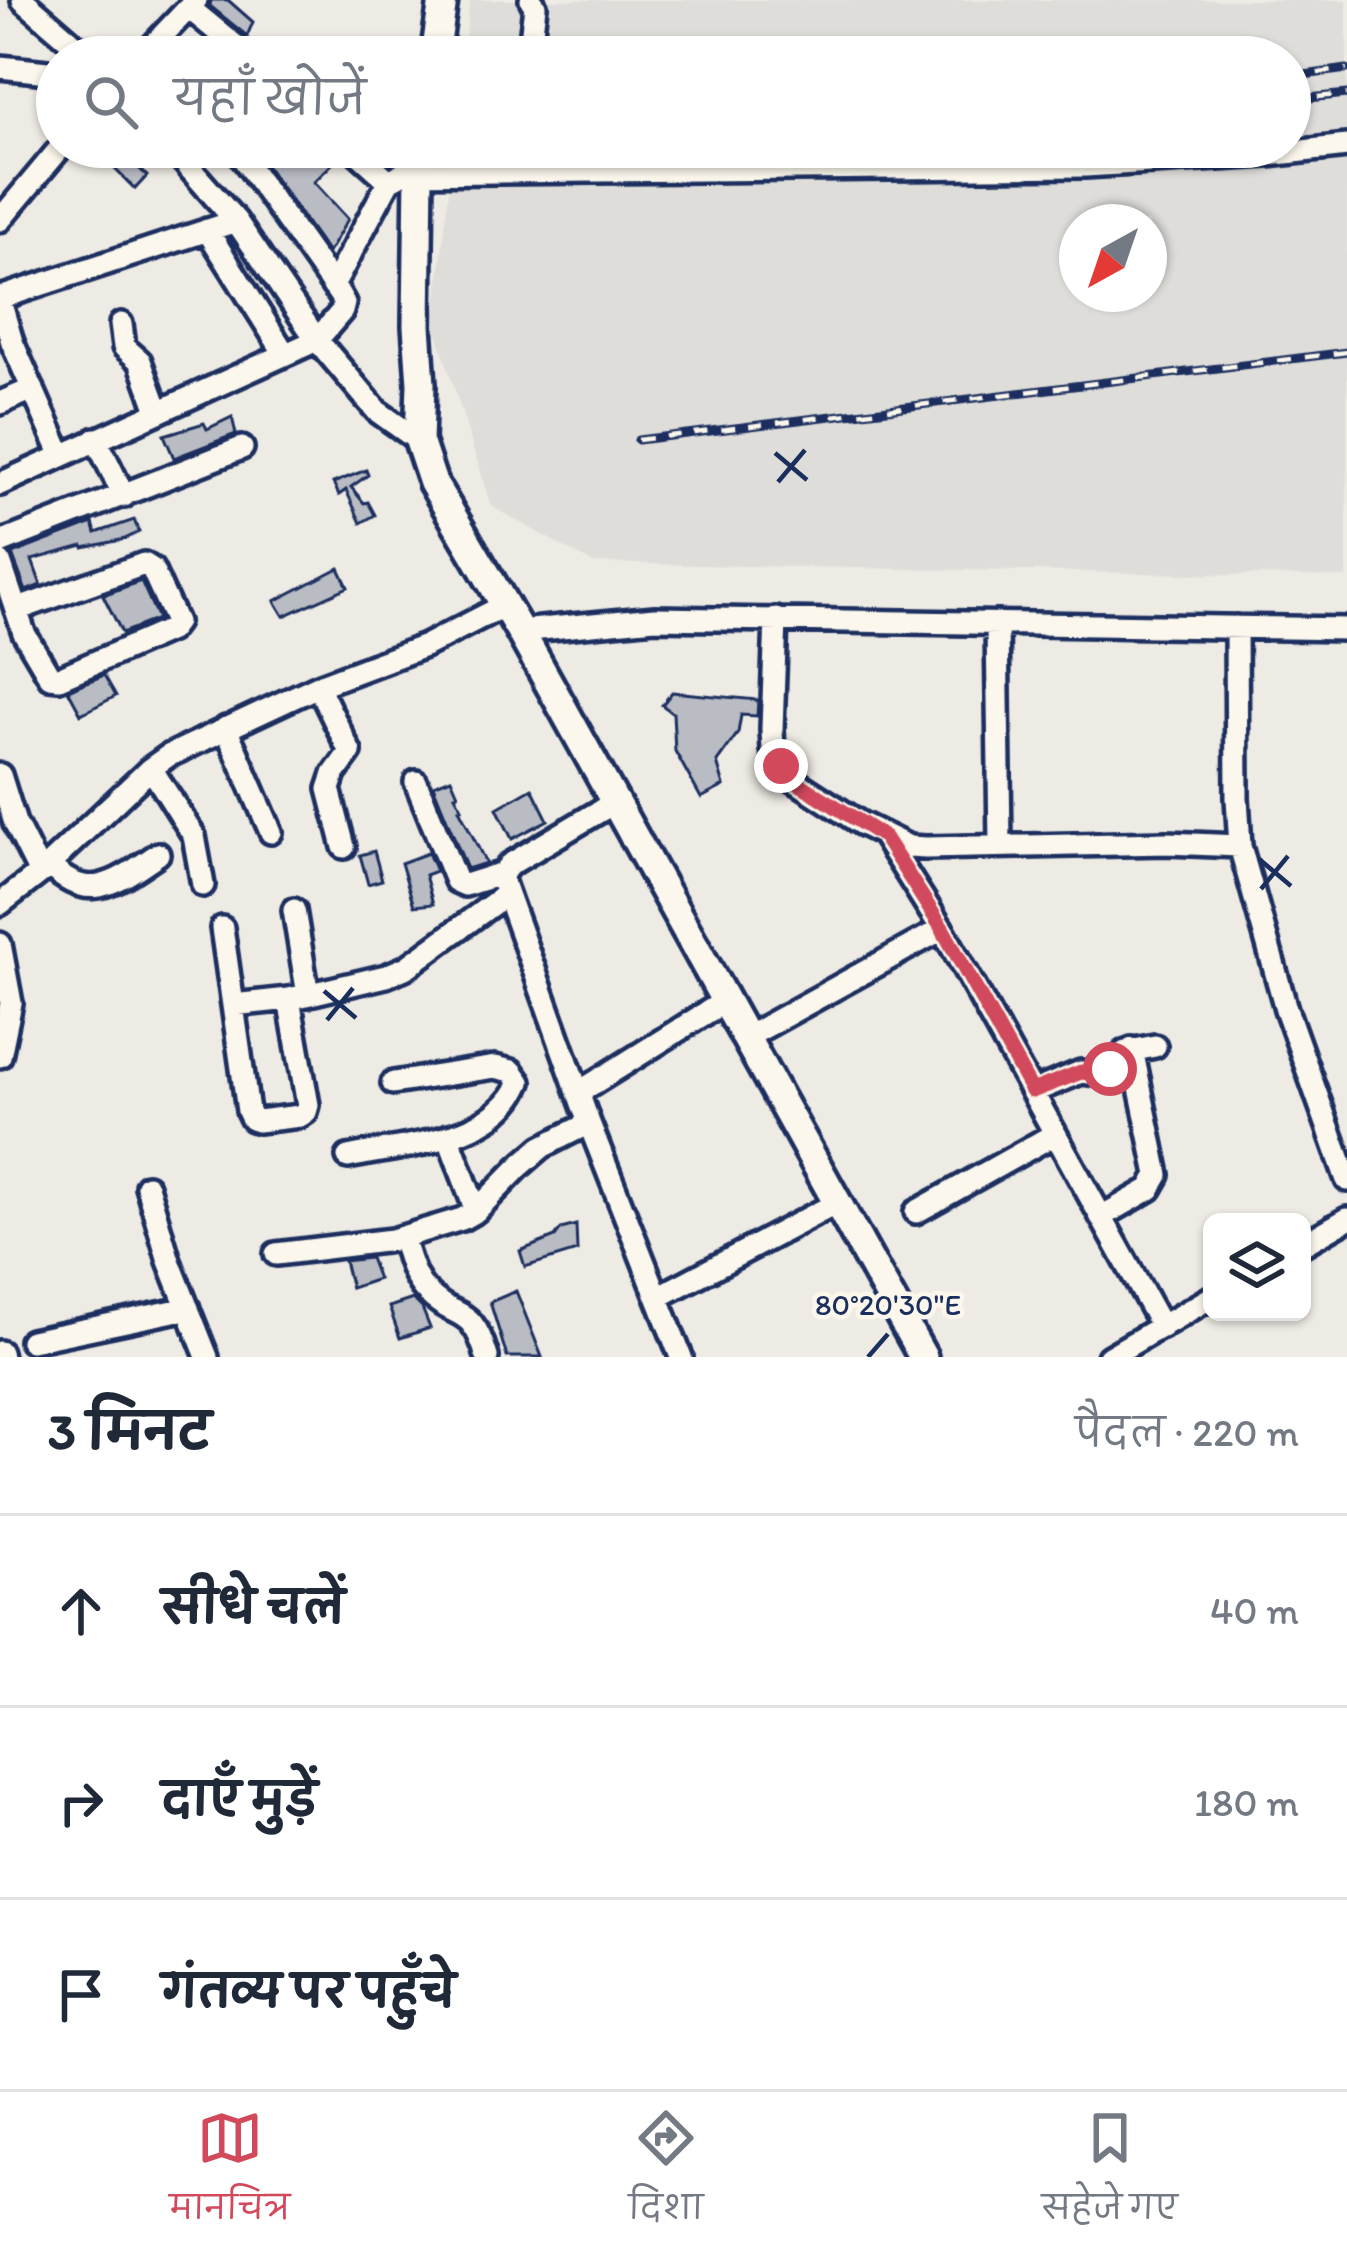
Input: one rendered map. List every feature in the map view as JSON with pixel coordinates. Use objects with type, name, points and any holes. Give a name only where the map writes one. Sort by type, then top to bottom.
[{"type":"main road","points":[[438,36],[443,0]]},
{"type":"main road","points":[[421,168],[419,441],[433,483],[923,1357]]},
{"type":"street","points":[[23,0],[65,36]]},
{"type":"street","points":[[531,0],[535,6],[532,36]]},
{"type":"street","points":[[162,36],[192,4],[226,36]]},
{"type":"street","points":[[0,67],[36,71]]},
{"type":"street","points":[[1311,150],[1347,146]]},
{"type":"street","points":[[0,220],[42,168]]},
{"type":"street","points":[[189,168],[236,221],[317,340],[377,410],[419,441]]},
{"type":"street","points":[[0,484],[317,340],[342,311],[344,303],[250,168]]},
{"type":"street","points":[[374,168],[389,181]]},
{"type":"street","points":[[333,286],[389,181],[411,168]]},
{"type":"street","points":[[484,168],[516,172],[895,168]]},
{"type":"street","points":[[516,168],[516,172]]},
{"type":"street","points":[[61,454],[33,389],[6,345],[0,299],[236,221]]},
{"type":"street","points":[[207,230],[285,354]]},
{"type":"street","points":[[121,324],[124,346],[140,361],[158,411]]},
{"type":"street","points":[[0,403],[33,389]]},
{"type":"street","points":[[96,439],[124,496]]},
{"type":"street","points":[[0,543],[242,448]]},
{"type":"street","points":[[0,562],[16,610],[31,647],[46,674],[54,678],[170,630],[176,622],[148,565],[16,610]]},
{"type":"street","points":[[0,904],[168,756],[318,686],[424,646],[505,605]]},
{"type":"street","points":[[520,631],[655,618],[1347,629]]},
{"type":"street","points":[[776,620],[773,750],[795,781],[884,837],[909,847],[1240,846]]},
{"type":"street","points":[[998,623],[1000,845]]},
{"type":"street","points":[[1236,627],[1240,846],[1286,1009],[1347,1180]]},
{"type":"street","points":[[318,686],[349,748],[329,789],[344,847]]},
{"type":"street","points":[[226,728],[271,832]]},
{"type":"street","points":[[151,768],[194,836],[203,885]]},
{"type":"street","points":[[0,776],[3,802],[44,868],[74,885],[97,886],[122,878],[158,854]]},
{"type":"street","points":[[416,782],[456,881],[504,884]]},
{"type":"street","points":[[615,802],[509,865],[504,884],[589,1123],[681,1357]]},
{"type":"street","points":[[884,837],[942,928],[1162,1327]]},
{"type":"street","points":[[233,1005],[298,997],[407,967],[504,884]]},
{"type":"street","points":[[222,928],[248,1111],[258,1121],[300,1116],[308,1105],[294,910]]},
{"type":"street","points":[[746,1038],[942,928]]},
{"type":"street","points":[[0,944],[11,1003],[0,1057]]},
{"type":"street","points":[[578,1093],[725,1001]]},
{"type":"street","points":[[1032,1091],[1081,1072],[1105,1072],[1120,1055],[1155,1046]]},
{"type":"street","points":[[1101,1217],[1150,1190],[1159,1174],[1132,1049]]},
{"type":"street","points":[[348,1156],[472,1129],[491,1118],[518,1090],[518,1076],[495,1067],[393,1083]]},
{"type":"street","points":[[276,1253],[402,1238],[462,1219],[542,1147],[589,1123]]},
{"type":"street","points":[[916,1211],[1055,1134]]},
{"type":"street","points":[[448,1136],[476,1211]]},
{"type":"street","points":[[147,1186],[169,1261],[207,1357]]},
{"type":"street","points":[[658,1297],[838,1203]]},
{"type":"street","points":[[1311,1240],[1347,1219]]},
{"type":"street","points":[[402,1238],[422,1288],[471,1319],[480,1331],[487,1357]]},
{"type":"street","points":[[1109,1357],[1203,1303]]},
{"type":"street","points":[[31,1341],[188,1308]]},
{"type":"shaded area","points":[[470,0],[1347,0],[1347,577],[592,563],[491,506],[434,323],[452,168],[1311,168],[1311,36],[466,36]]},
{"type":"building","points":[[211,0],[228,0],[253,22],[247,36],[210,6]]},
{"type":"building","points":[[114,168],[139,168],[147,176],[135,189]]},
{"type":"building","points":[[268,168],[328,168],[314,182],[348,219],[328,253]]},
{"type":"building","points":[[232,417],[236,434],[174,458],[164,435],[204,423],[207,429]]},
{"type":"building","points":[[366,470],[368,475],[351,487],[375,515],[361,523],[346,490],[339,495],[333,483]]},
{"type":"building","points":[[134,520],[139,532],[125,539],[32,560],[41,585],[26,591],[12,554],[93,523],[96,533]]},
{"type":"building","points":[[339,568],[348,587],[284,616],[275,601]]},
{"type":"building","points":[[141,581],[158,619],[122,633],[103,595]]},
{"type":"building","points":[[104,675],[116,696],[81,714],[68,690]]},
{"type":"building","points":[[672,692],[758,700],[757,716],[741,715],[738,733],[717,762],[724,786],[701,798],[675,751],[673,713],[662,705]]},
{"type":"building","points":[[451,778],[459,809],[486,863],[467,869],[433,785]]},
{"type":"building","points":[[532,788],[548,820],[512,839],[497,808]]},
{"type":"building","points":[[374,851],[382,880],[368,884],[360,855]]},
{"type":"building","points":[[428,853],[436,871],[425,875],[433,904],[414,906],[401,863]]},
{"type":"building","points":[[576,1225],[577,1251],[525,1267],[520,1251]]},
{"type":"building","points":[[370,1258],[378,1279],[351,1288],[344,1261]]},
{"type":"building","points":[[516,1291],[542,1357],[507,1357],[490,1302]]},
{"type":"building","points":[[413,1299],[430,1328],[400,1338],[389,1307]]},
{"type":"railway","points":[[1311,74],[1347,69]]},
{"type":"railway","points":[[1311,98],[1347,94]]},
{"type":"railway","points":[[638,440],[1347,352]]},
{"type":"route","points":[[781,766],[795,781],[884,837],[942,928],[1032,1091],[1081,1072],[1096,1075],[1110,1069]]}]
